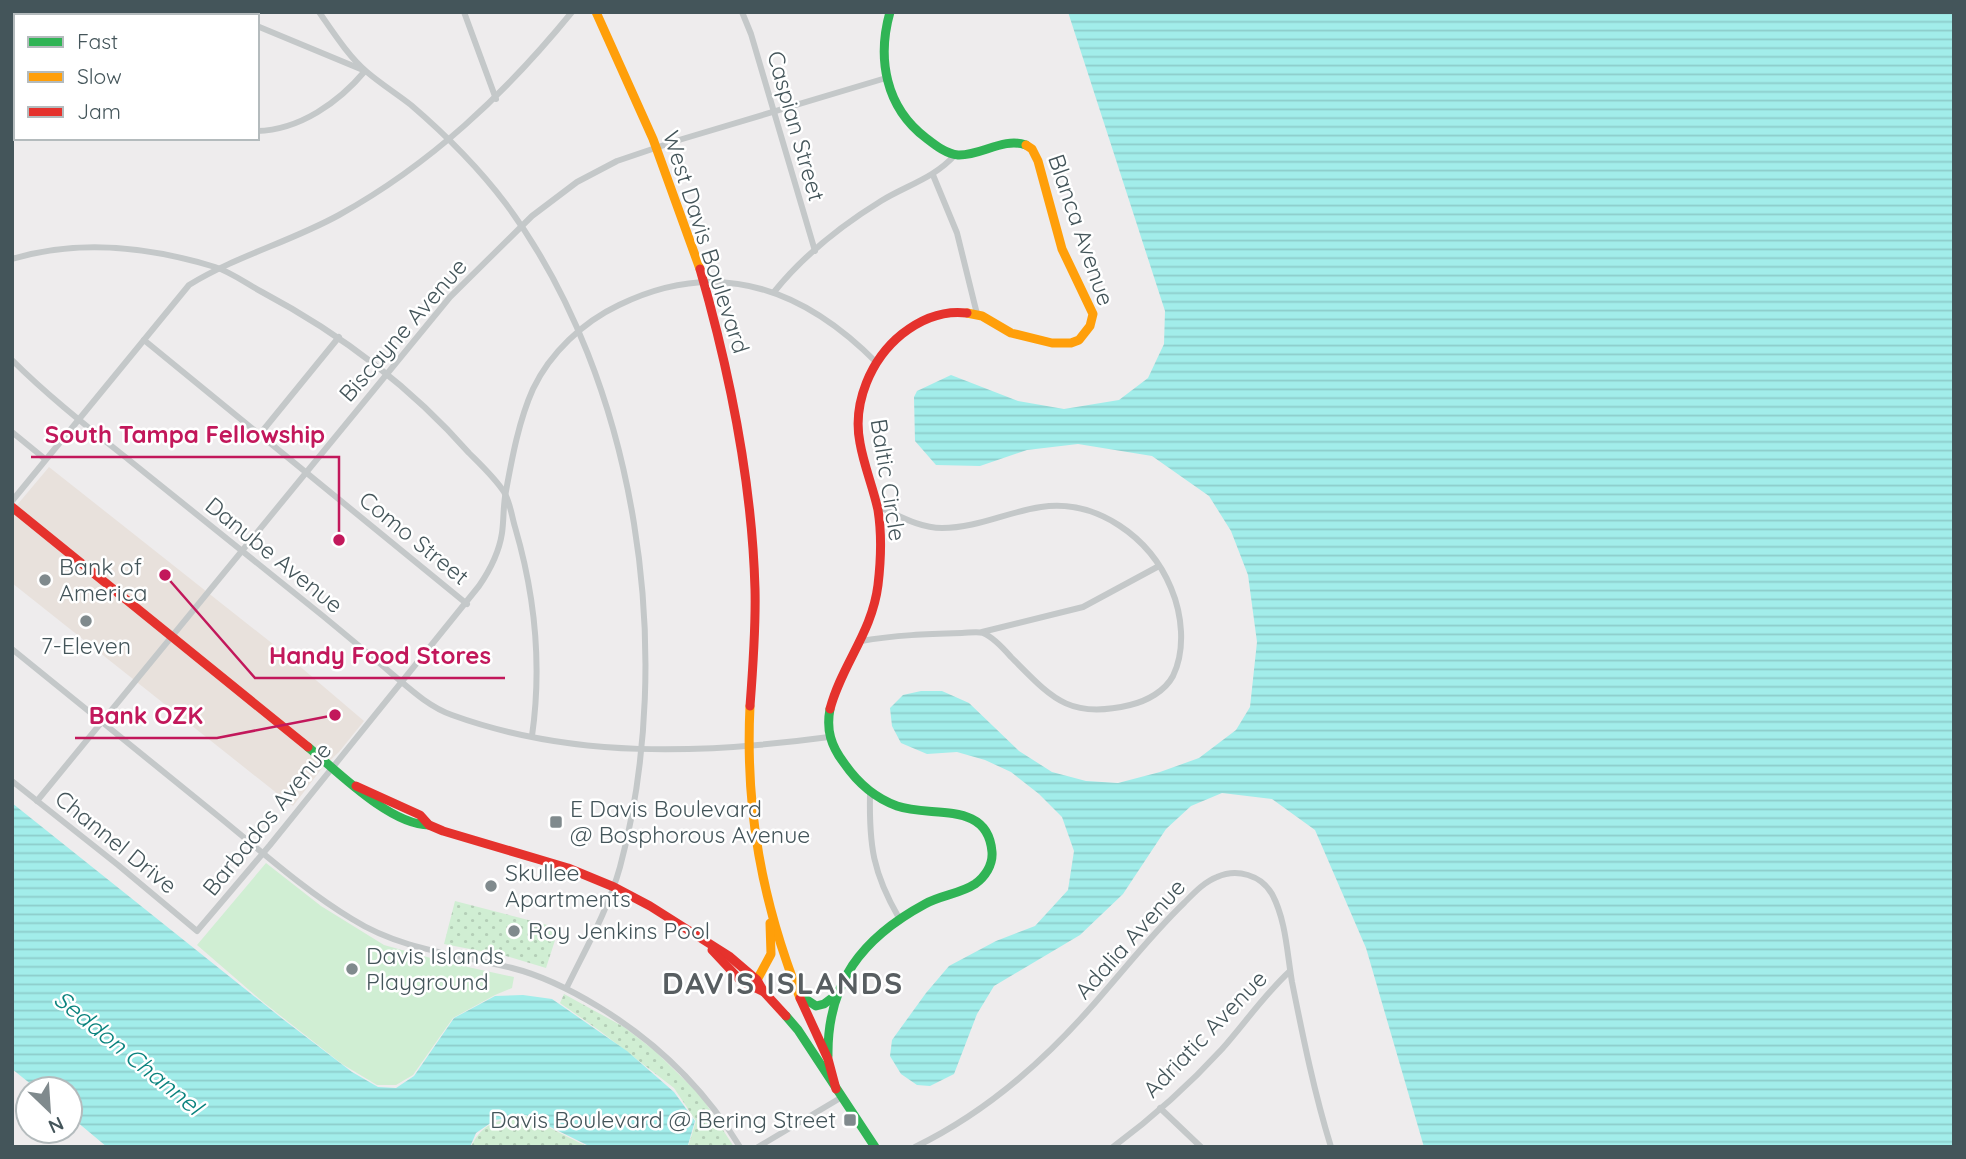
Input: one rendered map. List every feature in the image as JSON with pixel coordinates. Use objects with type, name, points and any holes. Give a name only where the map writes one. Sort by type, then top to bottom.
[{"type":"street","points":[[319,12],[365,71]]},
{"type":"street","points":[[464,12],[496,99]]},
{"type":"street","points":[[12,501],[189,285],[217,268],[280,244],[338,215],[394,181],[450,140],[496,99],[572,12]]},
{"type":"street","name":"West Davis Boulevard","points":[[597,12],[635,94],[704,281],[734,401],[750,510],[755,634],[749,747],[753,821],[769,911],[771,954],[757,980]]},
{"type":"street","name":"Caspian Street","points":[[742,12],[751,34],[814,251]]},
{"type":"street","points":[[774,292],[814,251],[871,207],[933,175],[955,155],[925,138],[907,121],[895,102],[886,78],[883,40],[890,12]]},
{"type":"street","points":[[259,27],[365,71],[409,104],[450,140],[488,181],[521,226],[555,280],[578,330],[611,426],[628,495],[644,639],[641,750],[632,813],[614,887],[566,988]]},
{"type":"street","points":[[259,131],[282,126],[317,113],[343,94],[365,71]]},
{"type":"street","name":"Biscayne Avenue","points":[[37,801],[450,297],[521,226],[577,182],[608,165],[656,147],[886,78]]},
{"type":"street","name":"Blanca Avenue","points":[[955,155],[1011,144],[1024,144],[1032,148],[1062,249],[1093,314],[1086,334],[1063,345],[1010,333],[977,314]]},
{"type":"street","points":[[933,175],[960,241],[977,314]]},
{"type":"street","points":[[12,259],[50,251],[98,247],[147,251],[217,268],[339,337],[387,372],[454,436],[505,493],[523,553],[534,614],[537,673],[531,736]]},
{"type":"street","name":"Barbados Avenue","points":[[197,931],[467,604],[490,569],[502,535],[505,493],[533,388],[551,361],[578,330],[607,310],[658,288],[704,281],[740,284],[774,292],[822,315],[858,343],[877,363]]},
{"type":"street","name":"Baltic Circle","points":[[829,737],[830,708],[835,690],[861,641],[876,602],[879,579],[881,544],[877,506],[862,458],[857,421],[861,398],[877,363],[894,341],[911,326],[930,316],[977,314]]},
{"type":"street","points":[[260,435],[339,337]]},
{"type":"street","name":"Como Street","points":[[144,340],[467,604]]},
{"type":"street","name":"Danube Avenue","points":[[12,360],[78,418],[402,683],[450,715],[578,745],[641,750],[749,747],[829,737]]},
{"type":"street","points":[[12,432],[45,459]]},
{"type":"street","points":[[877,506],[915,523],[939,528],[979,523],[1039,508],[1061,506],[1087,510],[1106,517],[1137,538],[1170,584],[1178,611],[1181,642],[1178,661],[1171,679],[1163,689],[1138,703],[1107,708],[1080,708],[1060,703],[982,632]]},
{"type":"street","points":[[12,507],[356,786],[420,815],[429,825],[474,841],[568,867],[614,887],[650,906],[729,956],[757,980],[764,992],[798,1030],[875,1147]]},
{"type":"street","points":[[861,641],[922,634],[982,632],[1083,607],[1159,566]]},
{"type":"street","points":[[12,649],[264,853],[344,914],[393,941],[516,969],[566,988],[627,1024],[659,1049],[704,1094],[740,1147]]},
{"type":"street","points":[[799,995],[808,1003],[817,1006],[828,1002],[855,960],[899,918],[929,902],[967,888],[978,881],[991,862],[991,845],[979,823],[966,815],[916,811],[870,794],[843,763],[829,737]]},
{"type":"street","name":"Channel Drive","points":[[12,781],[197,931]]},
{"type":"street","points":[[870,794],[874,861],[882,887],[899,918]]},
{"type":"street","name":"Adalia Avenue","points":[[915,1147],[967,1119],[997,1098],[1080,1020],[1164,922],[1198,889],[1216,877],[1237,873],[1257,878],[1266,886],[1272,894],[1281,919],[1313,1083],[1331,1147]]},
{"type":"street","name":"West Davis Boulevard","points":[[769,911],[799,995],[835,1074],[839,1093]]},
{"type":"street","points":[[710,946],[722,963],[751,989],[764,992]]},
{"type":"street","name":"Adriatic Avenue","points":[[1113,1147],[1189,1083],[1290,971]]},
{"type":"street","points":[[828,1056],[827,1028],[834,996]]},
{"type":"street","points":[[758,1147],[839,1093]]},
{"type":"street","points":[[1160,1108],[1201,1147]]},
{"type":"shaded area","points":[[49,467],[283,652],[364,721],[293,806],[12,583],[12,511]]},
{"type":"green space","name":"Davis Islands Playground","points":[[266,863],[321,906],[384,945],[514,977],[512,988],[453,1018],[413,1075],[396,1085],[377,1085],[342,1064],[263,1002],[197,945]]},
{"type":"green space","points":[[455,901],[559,928],[546,968],[506,956],[444,944]]},
{"type":"green space","points":[[564,994],[624,1027],[655,1051],[701,1096],[734,1147],[688,1147],[696,1121],[674,1088],[560,1003]]},
{"type":"green space","points":[[526,1116],[588,1147],[471,1147],[481,1132],[493,1123]]},
{"type":"water","points":[[1068,12],[1954,12],[1954,1147],[1424,1147],[1366,948],[1315,830],[1272,799],[1222,793],[1191,806],[1166,829],[1123,894],[1080,935],[994,986],[977,1014],[954,1074],[930,1086],[917,1085],[901,1074],[890,1056],[892,1040],[926,993],[949,966],[996,941],[1035,926],[1068,890],[1074,851],[1062,817],[1011,772],[985,760],[957,752],[927,754],[901,743],[892,726],[890,708],[903,695],[921,691],[942,691],[969,703],[1019,751],[1052,772],[1086,781],[1118,783],[1199,758],[1236,730],[1250,707],[1257,642],[1248,575],[1231,531],[1209,496],[1152,456],[1078,444],[1027,450],[980,466],[936,465],[915,441],[914,397],[917,391],[951,375],[1018,401],[1064,409],[1119,400],[1148,378],[1164,344],[1165,311]]},
{"type":"water","name":"Seddon Channel","points":[[12,803],[284,1020],[352,1072],[378,1087],[396,1088],[414,1076],[454,1018],[495,996],[523,995],[552,999],[627,1051],[674,1092],[695,1121],[688,1145],[591,1147],[526,1115],[495,1120],[476,1133],[470,1147],[107,1147],[84,1128],[84,1075],[20,1075],[12,1069]]},
{"type":"traffic: fast","points":[[890,12],[884,47],[888,81],[893,97],[912,126],[937,146],[958,155],[1009,143],[1026,145]]},
{"type":"traffic: fast","points":[[828,1056],[829,1030],[834,1006],[852,965],[866,948],[903,917],[937,898],[975,884],[988,870],[992,852],[988,836],[980,825],[969,818],[897,806],[867,789],[849,770],[836,750],[829,731],[830,709]]},
{"type":"traffic: fast","points":[[308,747],[381,807],[414,823],[429,825]]},
{"type":"traffic: fast","points":[[801,996],[816,1006],[832,998]]},
{"type":"traffic: fast","points":[[786,1016],[875,1147]]},
{"type":"traffic: slow","points":[[596,12],[653,139],[700,269]]},
{"type":"traffic: slow","points":[[967,313],[982,316],[1011,333],[1052,343],[1079,340],[1090,326],[1093,314],[1062,249],[1038,161],[1032,149],[1026,145]]},
{"type":"traffic: slow","points":[[750,706],[750,782],[759,855],[775,926],[800,998]]},
{"type":"traffic: slow","points":[[757,980],[771,954],[770,923]]},
{"type":"traffic: jam","points":[[700,269],[730,387],[749,508],[755,604],[750,706]]},
{"type":"traffic: jam","points":[[830,709],[870,618],[878,585],[881,548],[879,519],[858,428],[866,383],[881,356],[909,329],[941,314],[967,313]]},
{"type":"traffic: jam","points":[[12,507],[308,747]]},
{"type":"traffic: jam","points":[[356,786],[420,815],[429,825],[443,831],[568,868],[614,887],[650,906],[729,956],[757,980],[786,1016]]},
{"type":"traffic: jam","points":[[712,950],[741,981],[764,992]]},
{"type":"traffic: jam","points":[[800,998],[828,1059],[836,1089]]},
{"type":"place","name":"South Tampa Fellowship","points":[[339,540]]},
{"type":"place","name":"Handy Food Stores","points":[[165,575]]},
{"type":"place","name":"Bank of America","points":[[45,580]]},
{"type":"place","name":"7-Eleven","points":[[86,621]]},
{"type":"place","name":"Bank OZK","points":[[335,715]]},
{"type":"place","name":"E Davis Boulevard @ Bosphorous Avenue","points":[[556,822]]},
{"type":"place","name":"Skullee Apartments","points":[[491,886]]},
{"type":"place","name":"Roy Jenkins Pool","points":[[514,931]]},
{"type":"place","name":"Davis Islands Playground","points":[[352,969]]},
{"type":"place","name":"Davis Boulevard @ Bering Street","points":[[850,1120]]},
{"type":"district","name":"DAVIS ISLANDS","points":[[783,984]]}]
